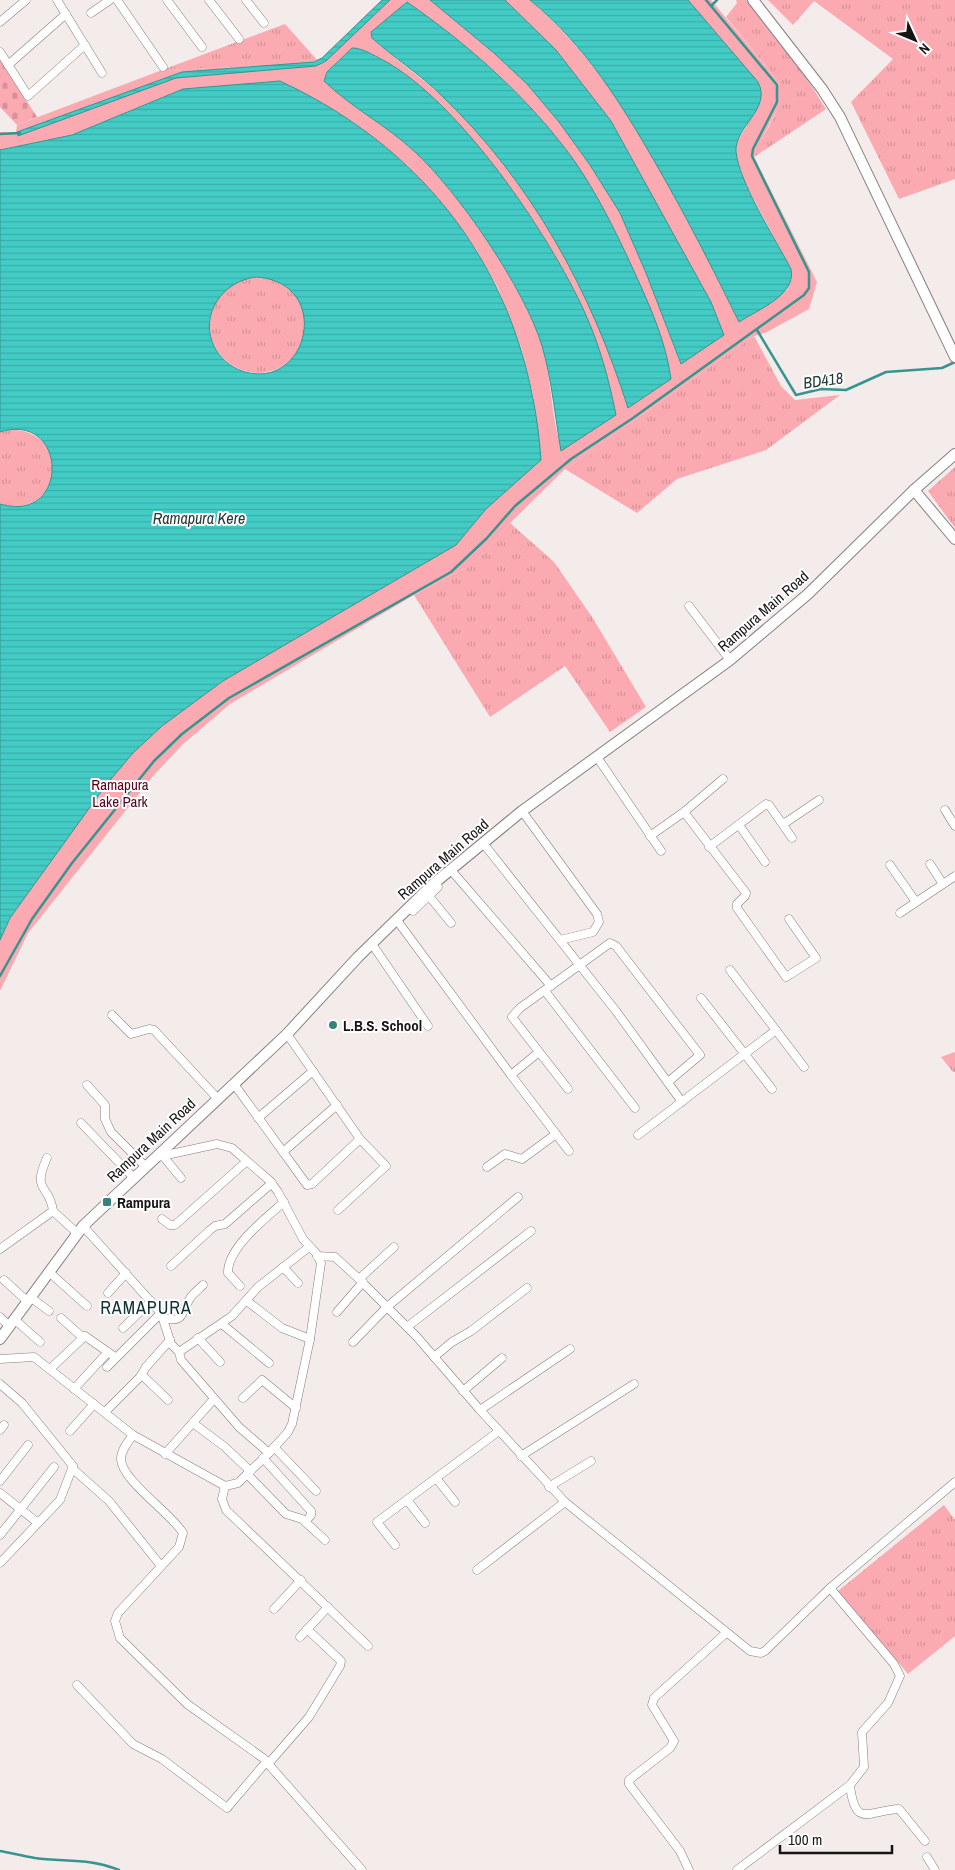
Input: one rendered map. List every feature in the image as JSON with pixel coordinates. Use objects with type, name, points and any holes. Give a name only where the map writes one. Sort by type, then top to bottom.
[{"type":"main road","points":[[753,0],[822,89],[840,117],[955,357]]},
{"type":"main road","name":"Rampura Main Road","points":[[0,1339],[80,1229],[133,1177],[158,1157],[287,1034],[396,919],[436,882],[522,811],[730,660],[808,594],[914,490],[955,454]]},
{"type":"main road","points":[[914,490],[955,539]]},
{"type":"street","points":[[0,22],[26,0]]},
{"type":"street","points":[[57,0],[102,73]]},
{"type":"street","points":[[91,13],[110,0]]},
{"type":"street","points":[[116,0],[163,67]]},
{"type":"street","points":[[167,0],[202,47]]},
{"type":"street","points":[[209,0],[239,39]]},
{"type":"street","points":[[246,0],[264,24]]},
{"type":"street","points":[[8,65],[66,14]]},
{"type":"street","points":[[0,52],[28,96],[85,46]]},
{"type":"street","points":[[689,606],[730,660]]},
{"type":"street","points":[[597,757],[661,851]]},
{"type":"street","points":[[650,836],[684,812],[723,779]]},
{"type":"street","points":[[781,822],[785,823],[819,800]]},
{"type":"street","points":[[710,847],[766,804],[769,805],[792,838]]},
{"type":"street","points":[[945,810],[955,826]]},
{"type":"street","points":[[522,811],[598,914],[600,922],[593,932],[560,940]]},
{"type":"street","points":[[684,812],[746,893],[737,904],[737,908],[786,978],[816,958],[789,919]]},
{"type":"street","points":[[739,825],[765,862]]},
{"type":"street","points":[[483,843],[579,964],[682,1102]]},
{"type":"street","points":[[930,864],[943,884]]},
{"type":"street","points":[[890,865],[916,902]]},
{"type":"street","points":[[451,870],[548,988],[635,1108]]},
{"type":"street","points":[[900,913],[955,876]]},
{"type":"street","points":[[409,907],[413,911],[438,888],[436,882]]},
{"type":"street","points":[[429,896],[451,923]]},
{"type":"street","points":[[396,919],[569,1151]]},
{"type":"street","points":[[372,944],[428,1026]]},
{"type":"street","points":[[568,1089],[512,1017],[514,1013],[608,944],[616,946],[700,1055],[668,1082]]},
{"type":"street","points":[[730,970],[804,1067]]},
{"type":"street","points":[[701,998],[772,1090]]},
{"type":"street","points":[[112,1015],[131,1034],[149,1028],[154,1030],[218,1098]]},
{"type":"street","points":[[638,1135],[776,1030]]},
{"type":"street","points":[[287,1034],[360,1139],[386,1166],[338,1210]]},
{"type":"street","points":[[511,1075],[539,1052]]},
{"type":"street","points":[[258,1118],[312,1071]]},
{"type":"street","points":[[234,1084],[283,1152],[310,1185],[360,1139]]},
{"type":"street","points":[[87,1085],[106,1105],[105,1119],[111,1132],[145,1166]]},
{"type":"street","points":[[283,1152],[337,1105]]},
{"type":"street","points":[[81,1123],[133,1177]]},
{"type":"street","points":[[487,1167],[505,1154],[522,1159],[556,1134]]},
{"type":"street","points":[[0,1359],[32,1356],[133,1435],[225,1486],[238,1483],[288,1432],[296,1408],[310,1339],[320,1269],[317,1256],[309,1247],[272,1183],[232,1148],[216,1144],[158,1157]]},
{"type":"street","points":[[158,1157],[182,1178]]},
{"type":"street","points":[[47,1158],[39,1174],[39,1181],[52,1211],[80,1229],[126,1273],[163,1315],[174,1320],[180,1318],[189,1299],[203,1285]]},
{"type":"street","points":[[162,1219],[170,1225],[175,1225],[247,1161]]},
{"type":"street","points":[[171,1266],[214,1226],[225,1224],[272,1183]]},
{"type":"street","points":[[353,1342],[387,1307],[518,1197]]},
{"type":"street","points":[[240,1286],[228,1273],[231,1260],[249,1234],[284,1202]]},
{"type":"street","points":[[0,1248],[52,1211]]},
{"type":"street","points":[[408,1327],[530,1231]]},
{"type":"street","points":[[179,1352],[222,1324],[283,1267],[309,1247]]},
{"type":"street","points":[[337,1312],[361,1281],[394,1247]]},
{"type":"street","points":[[317,1256],[335,1257],[408,1327],[499,1432],[565,1502],[744,1648],[760,1653],[830,1588],[955,1482]]},
{"type":"street","points":[[283,1267],[298,1283]]},
{"type":"street","points":[[49,1272],[88,1306]]},
{"type":"street","points":[[108,1293],[126,1273]]},
{"type":"street","points":[[4,1280],[48,1311]]},
{"type":"street","points":[[434,1356],[528,1288]]},
{"type":"street","points":[[123,1328],[151,1301]]},
{"type":"street","points":[[247,1301],[282,1328],[310,1339]]},
{"type":"street","points":[[163,1315],[170,1340],[179,1352],[181,1360],[214,1399],[269,1453],[316,1491]]},
{"type":"street","points":[[106,1367],[163,1315]]},
{"type":"street","points":[[0,1317],[12,1322],[40,1342]]},
{"type":"street","points":[[61,1318],[82,1337],[88,1337],[115,1358]]},
{"type":"street","points":[[222,1324],[269,1363]]},
{"type":"street","points":[[50,1369],[82,1337]]},
{"type":"street","points":[[198,1338],[220,1362]]},
{"type":"street","points":[[105,1412],[142,1375],[146,1367],[170,1340]]},
{"type":"street","points":[[480,1410],[570,1349]]},
{"type":"street","points":[[74,1388],[108,1352]]},
{"type":"street","points":[[463,1391],[502,1358]]},
{"type":"street","points":[[142,1375],[168,1400]]},
{"type":"street","points":[[243,1398],[262,1380],[296,1408]]},
{"type":"street","points":[[0,1384],[33,1416],[72,1463],[72,1468],[60,1500],[0,1563]]},
{"type":"street","points":[[521,1456],[634,1384]]},
{"type":"street","points":[[165,1454],[214,1399]]},
{"type":"street","points":[[70,1431],[94,1404]]},
{"type":"street","points":[[193,1423],[225,1447],[286,1514],[306,1521],[325,1540]]},
{"type":"street","points":[[395,1545],[377,1522],[499,1432]]},
{"type":"street","points":[[133,1435],[123,1449],[122,1465],[132,1480],[183,1533],[179,1547],[118,1613],[115,1621],[120,1638],[187,1704],[268,1762],[362,1870]]},
{"type":"street","points":[[0,1481],[28,1445]]},
{"type":"street","points":[[269,1453],[311,1511],[306,1521]]},
{"type":"street","points":[[549,1487],[591,1461]]},
{"type":"street","points":[[0,1535],[54,1467]]},
{"type":"street","points":[[72,1468],[109,1501],[161,1566]]},
{"type":"street","points":[[436,1478],[455,1502]]},
{"type":"street","points":[[225,1486],[222,1500],[226,1510],[368,1646]]},
{"type":"street","points":[[0,1493],[38,1523]]},
{"type":"street","points":[[407,1500],[425,1523]]},
{"type":"street","points":[[477,1570],[565,1502]]},
{"type":"street","points":[[274,1609],[301,1580]]},
{"type":"street","points":[[737,1870],[850,1785],[864,1767],[862,1732],[888,1703],[900,1676],[894,1664],[830,1588]]},
{"type":"street","points":[[300,1636],[328,1607]]},
{"type":"street","points":[[76,1685],[133,1744],[168,1763],[227,1808],[309,1717],[340,1666],[341,1660],[307,1629]]},
{"type":"street","points":[[690,1870],[680,1851],[629,1784],[629,1780],[670,1748],[674,1741],[652,1705],[654,1698],[726,1633]]},
{"type":"street","points":[[850,1785],[852,1803],[858,1810],[871,1816],[899,1809],[925,1841]]},
{"type":"street","points":[[927,1857],[935,1870]]},
{"type":"green space","name":"Ramapura Lake Park","points":[[382,0],[430,0],[494,53],[527,84],[559,122],[590,165],[620,213],[646,273],[680,363],[724,335],[711,302],[611,121],[556,50],[505,0],[530,0],[565,33],[596,70],[650,150],[674,193],[739,322],[787,290],[792,278],[791,269],[744,181],[737,159],[736,144],[760,103],[760,86],[688,0],[711,0],[778,81],[781,89],[780,104],[754,157],[817,282],[809,309],[767,332],[754,336],[565,469],[510,523],[488,549],[469,566],[414,595],[230,704],[182,745],[154,775],[28,933],[0,991],[0,940],[10,918],[106,785],[133,753],[162,726],[223,681],[456,545],[486,509],[541,460],[533,394],[522,350],[498,288],[476,249],[437,197],[407,165],[356,124],[319,101],[183,89],[72,135],[0,150],[0,132],[16,132],[17,125],[162,70],[298,65],[322,58]],"holes":[[[406,2],[453,36],[498,74],[518,94],[557,138],[584,176],[602,206],[626,253],[654,320],[663,343],[671,379],[628,408],[611,356],[582,291],[553,237],[520,185],[461,114],[372,38]],[[352,48],[370,53],[396,68],[423,90],[458,126],[501,175],[520,201],[539,228],[571,284],[600,350],[616,415],[562,450],[558,438],[542,346],[521,297],[488,242],[450,190],[414,151],[324,81],[327,72]]]},
{"type":"green space","points":[[736,0],[746,0],[807,79],[826,109],[754,157],[778,107],[780,89],[778,81],[726,17],[737,3]]},
{"type":"green space","points":[[768,0],[955,0],[955,179],[899,199],[851,102],[893,59],[814,1],[793,25]]},
{"type":"green space","points":[[285,24],[318,61],[298,65],[162,70]]},
{"type":"green space","points":[[0,59],[37,117],[17,125],[0,107]]},
{"type":"green space","points":[[258,277],[276,281],[292,291],[302,307],[306,325],[302,343],[292,359],[276,369],[258,373],[240,369],[224,359],[214,343],[210,325],[214,307],[224,291],[240,281]]},
{"type":"green space","points":[[754,336],[781,386],[795,400],[840,395],[766,450],[677,479],[637,513],[565,469]]},
{"type":"green space","points":[[13,430],[33,434],[46,445],[52,459],[52,474],[47,489],[36,500],[20,506],[0,504],[0,432]]},
{"type":"green space","points":[[955,467],[955,528],[928,491]]},
{"type":"green space","points":[[510,523],[554,562],[592,617],[646,707],[610,732],[565,666],[490,717],[414,595],[469,566],[488,549]]},
{"type":"green space","points":[[955,1052],[955,1072],[953,1072],[941,1057]]},
{"type":"green space","points":[[944,1505],[955,1520],[955,1636],[908,1674],[838,1591]]},
{"type":"water","points":[[382,0],[390,0],[326,61],[316,66],[176,78],[18,136],[17,132],[182,72],[314,62],[322,58]]},
{"type":"water","points":[[430,0],[505,0],[556,50],[611,121],[711,302],[724,335],[681,364],[646,273],[620,213],[590,165],[559,122],[527,84],[494,53]]},
{"type":"water","points":[[530,0],[688,0],[758,82],[761,92],[760,101],[757,109],[741,133],[736,151],[738,163],[750,194],[791,269],[788,287],[774,301],[739,322],[678,203],[643,141],[615,97],[568,36]]},
{"type":"water","points":[[407,2],[475,54],[537,114],[573,159],[606,213],[651,309],[669,365],[671,379],[628,408],[596,322],[576,280],[530,201],[474,129],[434,88],[372,38],[371,32]]},
{"type":"water","points":[[352,48],[364,50],[383,60],[412,79],[442,106],[471,138],[526,209],[569,281],[585,313],[600,351],[616,415],[561,451],[551,385],[542,346],[521,297],[506,270],[450,190],[414,151],[324,81],[327,72]]},
{"type":"water","name":"Ramapura Kere","points":[[280,81],[336,111],[385,147],[428,188],[465,233],[495,284],[517,338],[533,397],[541,460],[486,509],[456,545],[223,681],[162,726],[133,753],[106,785],[10,918],[0,940],[0,504],[23,506],[39,499],[49,485],[52,468],[49,451],[39,437],[23,430],[0,432],[0,150],[72,135],[183,89]],"holes":[[[256,277],[281,283],[296,297],[304,315],[303,334],[296,352],[283,366],[265,373],[242,371],[233,367],[219,354],[210,334],[212,311],[217,301],[224,292],[244,280]]]},
{"type":"waterway","points":[[0,976],[32,919],[72,863],[154,761],[182,734],[229,698],[451,572],[487,538],[515,506],[571,459],[633,418],[804,295],[809,288],[809,272],[752,156],[753,149],[777,102],[777,85],[706,0]]},
{"type":"waterway","points":[[711,6],[717,0]]},
{"type":"waterway","points":[[0,134],[20,133]]},
{"type":"waterway","name":"BD418","points":[[757,330],[796,395],[821,389],[846,390],[886,372],[942,368],[955,362]]},
{"type":"waterway","points":[[0,1851],[35,1858],[98,1864],[119,1870]]},
{"type":"place","name":"L.B.S. School","points":[[333,1025]]},
{"type":"place","name":"Rampura","points":[[107,1202]]},
{"type":"district","name":"RAMAPURA","points":[[146,1307]]}]
